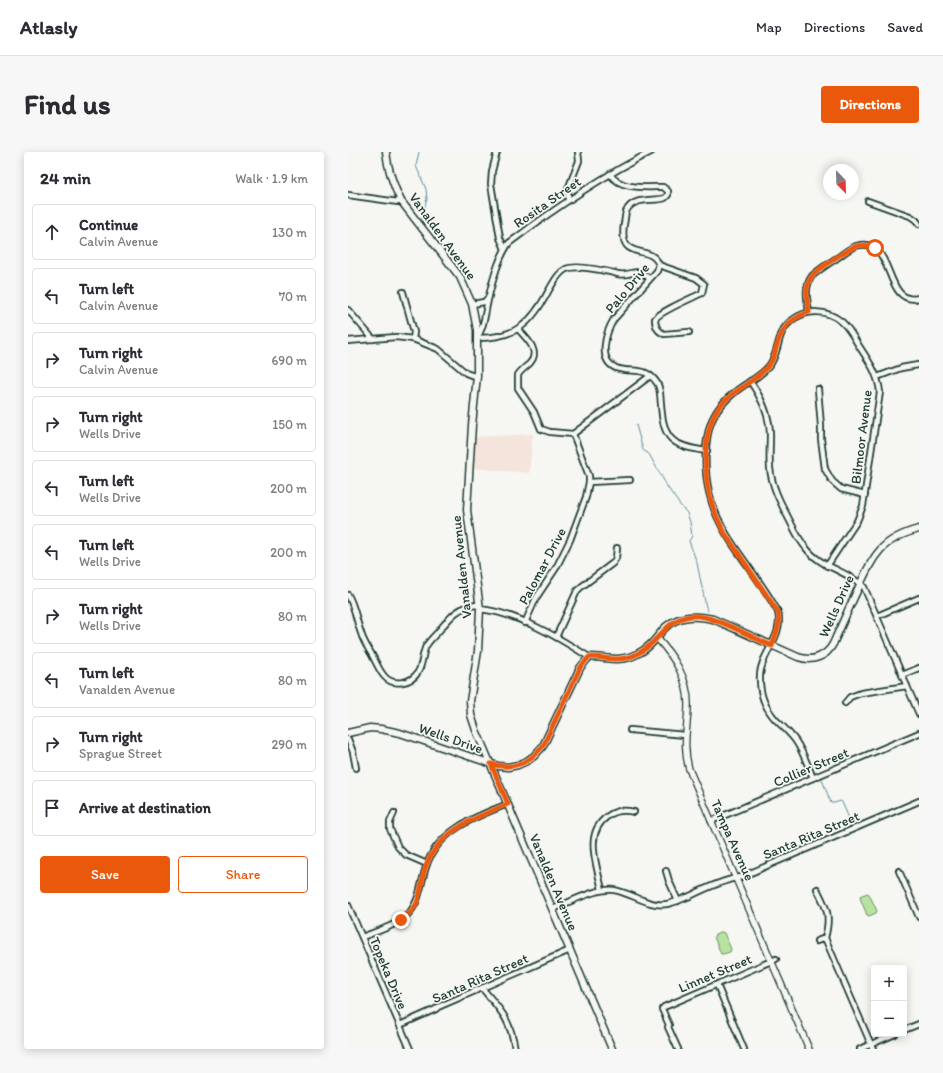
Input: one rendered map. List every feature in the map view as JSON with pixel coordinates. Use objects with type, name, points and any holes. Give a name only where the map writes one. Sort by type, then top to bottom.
[{"type":"main road","name":"Vanalden Avenue","points":[[386,152],[390,176],[401,201],[453,266],[466,289],[472,304],[478,337],[477,376],[472,425],[467,510],[480,607],[478,651],[470,700],[471,715],[476,730],[612,1049]]},
{"type":"main road","name":"Wells Drive","points":[[348,733],[370,728],[381,728],[491,764],[508,767],[518,765],[534,756],[543,746],[580,668],[589,657],[609,660],[627,658],[637,654],[657,638],[663,630],[677,620],[690,616],[699,616],[713,620],[802,659],[811,660],[822,655],[833,644],[870,563],[887,544],[900,535],[919,529]]},
{"type":"street","points":[[497,152],[492,171],[491,184],[500,238],[504,249],[488,298],[482,329],[478,337],[494,337],[510,334],[518,329],[533,315],[555,279],[567,268],[580,267],[621,275],[635,272],[643,273],[649,278]]},
{"type":"street","points":[[568,200],[568,189],[578,161],[578,152]]},
{"type":"street","name":"Rosita Street","points":[[504,249],[509,243],[568,200],[610,174],[651,152]]},
{"type":"street","name":"Palo Drive","points":[[610,174],[615,180],[626,184],[641,187],[663,187],[668,191],[668,195],[665,198],[637,201],[630,205],[626,211],[622,234],[630,249],[650,255],[655,258],[659,266],[696,278],[704,284],[702,293],[659,314],[655,319],[656,327],[661,333],[689,332]]},
{"type":"street","points":[[348,195],[398,202],[401,201]]},
{"type":"street","points":[[868,201],[910,216],[919,224]]},
{"type":"street","points":[[813,778],[795,740],[775,719],[762,699],[760,673],[763,663],[772,646],[780,619],[778,612],[717,519],[708,491],[706,474],[708,433],[720,406],[770,365],[774,358],[778,341],[790,321],[809,312],[807,289],[808,282],[812,276],[850,248],[863,245],[869,246],[880,252],[896,288],[900,293],[909,299],[919,298]]},
{"type":"street","name":"Palo Drive","points":[[650,376],[642,371],[616,368],[607,359],[604,348],[610,326],[614,319],[649,278],[657,271],[659,266]]},
{"type":"street","points":[[403,292],[414,332],[413,339]]},
{"type":"street","points":[[472,304],[484,302],[488,298]]},
{"type":"street","points":[[348,310],[373,339]]},
{"type":"street","name":"Bilmoor Avenue","points":[[809,312],[821,312],[828,314],[842,322],[872,364],[877,377],[880,392],[863,506],[856,521],[827,566]]},
{"type":"street","points":[[518,329],[531,343],[534,355],[530,363],[518,375],[518,388],[534,412],[541,430],[573,434],[650,376],[657,383],[659,388],[662,423],[667,435],[676,443],[686,448],[707,451]]},
{"type":"street","points":[[348,341],[396,336],[413,339],[438,349],[466,373],[477,376]]},
{"type":"street","points":[[877,377],[900,368],[918,365]]},
{"type":"street","points":[[750,381],[765,408],[768,420],[770,434],[770,468],[772,481],[778,498],[805,547],[813,557],[827,566],[856,579],[864,587],[919,714]]},
{"type":"street","points":[[818,389],[821,439],[825,469],[832,481],[841,489],[865,495]]},
{"type":"street","name":"Palomar Drive","points":[[525,623],[536,598],[556,568],[568,546],[586,496],[589,482],[587,469],[573,434]]},
{"type":"street","points":[[589,482],[630,480]]},
{"type":"street","points":[[556,637],[577,591],[581,586],[613,563],[616,558],[617,548]]},
{"type":"street","points":[[348,595],[367,647],[384,676],[392,681],[408,681],[415,677],[421,666],[426,645],[451,616],[467,606],[480,607],[525,623],[556,637],[589,657]]},
{"type":"street","points":[[877,616],[919,598]]},
{"type":"street","name":"Tampa Avenue","points":[[657,638],[675,660],[684,679],[688,697],[685,735],[686,755],[689,769],[736,878],[774,960],[808,1049]]},
{"type":"street","points":[[902,675],[919,668]]},
{"type":"street","points":[[845,703],[850,697],[861,693],[907,686]]},
{"type":"street","points":[[630,730],[685,735]]},
{"type":"street","name":"Collier Street","points":[[711,821],[919,733]]},
{"type":"street","points":[[348,739],[354,752],[356,768]]},
{"type":"street","name":"Santa Rita Street","points":[[553,909],[602,890],[622,892],[654,904],[666,904],[678,901],[731,878],[748,874],[919,801]]},
{"type":"street","points":[[362,938],[401,920],[409,913],[416,904],[427,864],[437,845],[449,833],[461,825],[508,804]]},
{"type":"street","points":[[602,890],[593,840],[595,830],[602,820],[610,814],[625,810],[634,812]]},
{"type":"street","points":[[394,813],[390,822],[390,829],[398,847],[406,855],[427,864]]},
{"type":"street","points":[[666,871],[678,901]]},
{"type":"street","points":[[899,871],[919,917]]},
{"type":"street","points":[[817,889],[828,916],[825,938],[872,1047]]},
{"type":"street","name":"Topeka Drive","points":[[348,905],[410,1049]]},
{"type":"street","points":[[817,941],[825,938]]},
{"type":"street","name":"Santa Rita Street","points":[[400,1025],[570,950]]},
{"type":"street","name":"Linnet Street","points":[[678,1049],[668,1027],[669,1025],[662,1008],[774,960]]},
{"type":"street","points":[[717,985],[744,1049]]},
{"type":"street","points":[[482,988],[507,1019],[513,1036],[515,1049]]},
{"type":"street","points":[[907,1029],[919,1024]]},
{"type":"street","points":[[860,1049],[872,1047],[890,1037]]},
{"type":"shaded area","points":[[533,434],[529,473],[473,468],[475,437]]},
{"type":"green space","points":[[867,893],[869,894],[877,911],[869,916],[867,915],[860,898],[860,896]]},
{"type":"green space","points":[[722,932],[724,933],[731,949],[730,952],[721,954],[714,937]]},
{"type":"waterway","points":[[419,152],[416,166],[426,189],[427,199],[422,216],[422,223]]},
{"type":"waterway","points":[[636,425],[643,450],[649,454],[668,488],[687,513],[692,536],[689,541],[697,563],[708,611]]},
{"type":"waterway","points":[[821,777],[831,803],[841,801],[851,823],[854,826]]},
{"type":"route","points":[[401,920],[416,904],[427,864],[437,845],[449,833],[461,825],[508,804],[491,764],[508,767],[518,765],[534,756],[543,746],[580,668],[589,657],[618,660],[637,654],[645,649],[670,624],[690,616],[699,616],[713,620],[772,646],[780,619],[776,607],[724,532],[712,506],[706,474],[708,433],[720,406],[770,365],[774,358],[778,341],[790,321],[809,312],[807,289],[808,282],[812,276],[850,248],[863,245],[875,248]]}]
